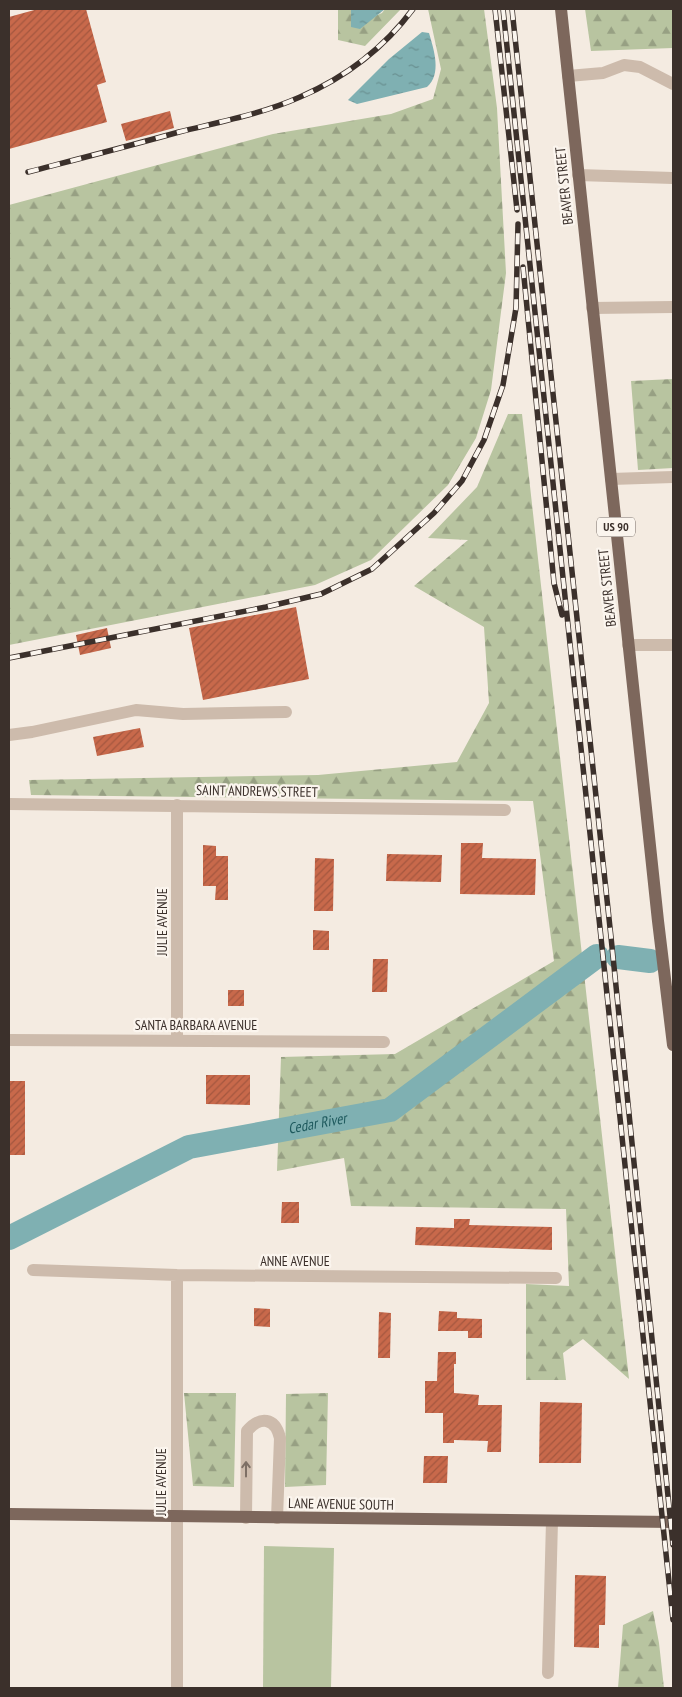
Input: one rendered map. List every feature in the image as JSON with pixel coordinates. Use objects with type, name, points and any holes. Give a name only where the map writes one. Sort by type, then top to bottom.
[{"type":"main road","name":"BEAVER STREET","points":[[561,9],[656,911],[673,1045]]},
{"type":"main road","name":"LANE AVENUE SOUTH","points":[[9,1514],[673,1522]]},
{"type":"street","points":[[568,76],[603,73],[624,65],[640,67],[673,84]]},
{"type":"street","points":[[578,175],[673,178]]},
{"type":"street","points":[[592,308],[673,307]]},
{"type":"street","points":[[611,480],[673,477]]},
{"type":"street","points":[[628,645],[673,644]]},
{"type":"street","points":[[9,734],[32,732],[136,710],[183,714],[286,712]]},
{"type":"street","name":"SAINT ANDREWS STREET","points":[[9,804],[505,810]]},
{"type":"street","name":"JULIE AVENUE","points":[[177,805],[177,1040]]},
{"type":"street","name":"SANTA BARBARA AVENUE","points":[[9,1040],[384,1042]]},
{"type":"street","name":"ANNE AVENUE","points":[[33,1270],[177,1275],[556,1278]]},
{"type":"street","name":"JULIE AVENUE","points":[[177,1275],[177,1688]]},
{"type":"street","points":[[246,1518],[247,1431],[253,1424],[261,1421],[270,1422],[278,1428],[280,1438],[277,1518]]},
{"type":"street","points":[[548,1673],[552,1521]]},
{"type":"green space","points":[[338,9],[351,9],[351,26],[382,13],[385,9],[401,9],[365,46],[338,40]]},
{"type":"green space","points":[[428,9],[484,9],[497,108],[506,273],[491,390],[476,438],[448,485],[371,560],[315,585],[9,645],[9,205],[273,134],[391,114],[433,99],[441,69]]},
{"type":"green space","points":[[585,9],[673,9],[673,48],[591,51]]},
{"type":"green space","points":[[673,379],[673,468],[638,470],[631,381]]},
{"type":"green space","points":[[508,414],[522,414],[629,1379],[583,1339],[563,1353],[566,1380],[526,1380],[526,1284],[569,1286],[566,1209],[351,1206],[344,1158],[277,1171],[281,1057],[395,1054],[554,961],[533,801],[31,795],[29,780],[318,775],[457,762],[489,703],[484,627],[414,586],[468,540],[428,538],[477,487]]},
{"type":"green space","points":[[184,1393],[236,1393],[234,1487],[193,1486]]},
{"type":"green space","points":[[328,1393],[326,1485],[285,1487],[286,1394]]},
{"type":"green space","points":[[264,1546],[334,1548],[331,1688],[263,1688]]},
{"type":"green space","points":[[653,1611],[664,1688],[618,1688],[623,1625]]},
{"type":"water","points":[[351,9],[385,9],[360,29],[351,27]]},
{"type":"water","points":[[422,32],[429,33],[436,62],[432,82],[427,87],[357,104],[348,100],[389,59]]},
{"type":"building","points":[[38,9],[86,9],[106,82],[97,85],[107,122],[9,149],[9,17]]},
{"type":"building","points":[[170,111],[174,128],[126,141],[121,124]]},
{"type":"building","points":[[296,607],[309,679],[203,700],[189,628]]},
{"type":"building","points":[[107,628],[111,648],[80,655],[76,635]]},
{"type":"building","points":[[140,728],[144,747],[97,756],[93,737]]},
{"type":"building","points":[[461,843],[483,843],[482,858],[536,859],[535,895],[460,894]]},
{"type":"building","points":[[203,845],[216,846],[216,856],[228,856],[228,900],[215,900],[216,886],[203,886]]},
{"type":"building","points":[[387,854],[442,855],[441,882],[386,881]]},
{"type":"building","points":[[315,858],[334,859],[333,911],[314,911]]},
{"type":"building","points":[[313,930],[329,931],[329,950],[313,950]]},
{"type":"building","points":[[373,959],[388,959],[387,992],[372,992]]},
{"type":"building","points":[[228,990],[244,990],[244,1006],[228,1006]]},
{"type":"building","points":[[206,1075],[250,1075],[250,1105],[206,1104]]},
{"type":"building","points":[[9,1081],[25,1081],[25,1155],[9,1155]]},
{"type":"building","points":[[282,1202],[299,1202],[299,1223],[281,1223]]},
{"type":"building","points":[[454,1219],[470,1219],[469,1225],[552,1227],[552,1250],[415,1245],[416,1227],[454,1228]]},
{"type":"building","points":[[254,1308],[270,1309],[270,1327],[254,1326]]},
{"type":"building","points":[[439,1311],[457,1312],[457,1318],[482,1319],[482,1338],[468,1338],[468,1331],[438,1331]]},
{"type":"building","points":[[379,1312],[391,1313],[390,1358],[378,1358]]},
{"type":"building","points":[[438,1352],[456,1352],[454,1393],[479,1395],[478,1405],[502,1405],[501,1452],[487,1452],[488,1441],[454,1440],[454,1443],[443,1443],[443,1413],[425,1413],[425,1381],[437,1381]]},
{"type":"building","points":[[540,1402],[582,1403],[581,1463],[539,1463]]},
{"type":"building","points":[[424,1456],[448,1456],[447,1483],[423,1483]]},
{"type":"building","points":[[575,1575],[606,1576],[605,1625],[599,1625],[599,1648],[574,1647]]},
{"type":"waterway","name":"Cedar River","points":[[9,1238],[189,1147],[390,1110],[597,956]]},
{"type":"waterway","name":"Cedar River","points":[[618,957],[650,961]]},
{"type":"railway","points":[[28,172],[256,113],[286,103],[332,81],[362,60],[389,37],[413,9]]},
{"type":"railway","points":[[495,9],[517,210]]},
{"type":"railway","points":[[503,9],[673,1620]]},
{"type":"railway","points":[[512,9],[611,937],[673,1545]]},
{"type":"railway","points":[[9,658],[266,607],[321,594],[372,569],[434,513],[462,481],[484,440],[503,385],[516,308],[518,224]]},
{"type":"railway","points":[[523,267],[554,583],[562,615]]}]
